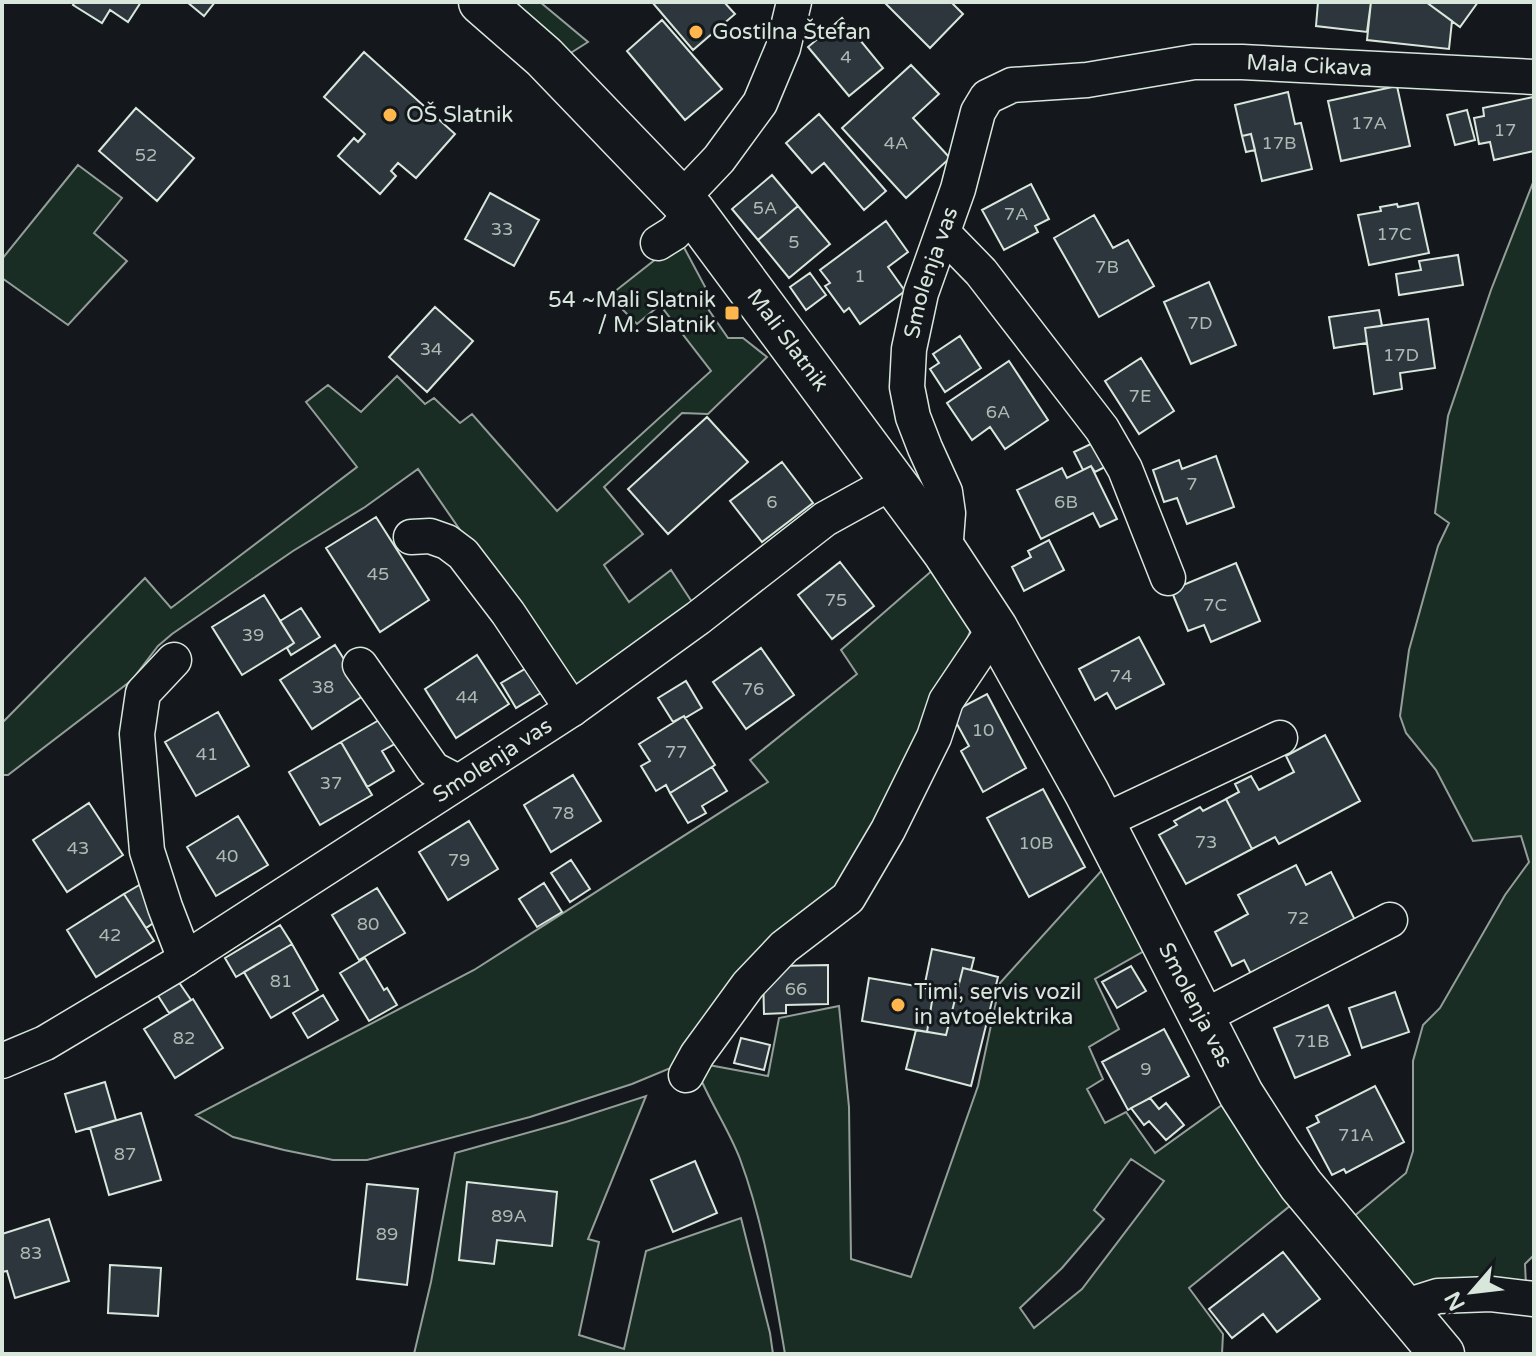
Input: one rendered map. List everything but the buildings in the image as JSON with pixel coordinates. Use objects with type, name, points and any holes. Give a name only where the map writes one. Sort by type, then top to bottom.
[{"type":"main road","name":"Mali Slatnik","points":[[481,2],[544,57],[687,205],[894,481]]},
{"type":"main road","name":"Smolenja vas","points":[[894,481],[995,628],[1102,822],[1241,1094],[1301,1185],[1442,1354]]},
{"type":"street","points":[[658,243],[674,233],[687,205],[760,103],[783,48],[794,2]]},
{"type":"street","name":"Mala Cikava","points":[[1087,80],[1194,62],[1534,77]]},
{"type":"street","name":"Smolenja vas","points":[[945,552],[948,513],[945,492],[913,417],[907,387],[909,349],[921,293],[958,189],[978,112],[987,97],[1012,85],[1087,80]]},
{"type":"street","points":[[943,233],[981,272],[1102,429],[1125,469],[1168,578]]},
{"type":"street","name":"Smolenja vas","points":[[2,1061],[45,1043],[185,959],[572,709],[698,618],[825,519],[894,481]]},
{"type":"street","points":[[411,537],[430,536],[447,542],[463,554],[508,613],[572,709]]},
{"type":"street","points":[[686,1075],[748,985],[784,947],[848,898],[888,830],[934,737],[946,701],[995,628]]},
{"type":"street","points":[[174,660],[143,693],[137,734],[147,851],[185,959]]},
{"type":"street","points":[[360,665],[433,769],[458,782]]},
{"type":"street","points":[[1102,822],[1280,738]]},
{"type":"street","points":[[1203,1017],[1390,920]]},
{"type":"street","points":[[1403,1307],[1438,1296],[1491,1294],[1534,1299]]},
{"type":"green space","points":[[515,2],[540,2],[588,42],[569,54]]},
{"type":"green space","points":[[78,165],[122,198],[94,233],[127,261],[68,325],[2,278],[2,259]]},
{"type":"green space","points":[[1534,180],[1534,1255],[1525,1264],[1526,1286],[1412,1294],[1352,1218],[1406,1173],[1413,1151],[1413,1061],[1423,1025],[1440,1008],[1505,895],[1529,862],[1521,836],[1473,841],[1436,770],[1406,733],[1400,716],[1409,650],[1438,546],[1449,523],[1435,513],[1448,416],[1491,290]]},
{"type":"green space","points":[[680,240],[710,296],[704,303],[728,338],[743,338],[767,357],[708,414],[682,413],[604,487],[643,534],[604,565],[629,602],[671,570],[692,602],[581,691],[489,572],[418,469],[172,634],[158,646],[132,680],[8,775],[2,775],[2,723],[145,578],[171,608],[357,467],[306,402],[328,385],[361,412],[397,376],[425,404],[434,398],[460,423],[472,414],[557,511],[711,371],[660,305],[637,324],[609,296]]},
{"type":"green space","points":[[935,568],[971,629],[958,662],[839,889],[678,1065],[632,1084],[530,1117],[367,1160],[333,1160],[233,1137],[196,1115],[474,970],[768,782],[750,760],[857,674],[841,650]]},
{"type":"green space","points":[[1103,869],[1144,951],[1095,979],[1119,1029],[1089,1047],[1103,1079],[1087,1089],[1105,1123],[1126,1112],[1155,1153],[1222,1105],[1291,1205],[1189,1288],[1223,1334],[1222,1354],[785,1354],[755,1206],[736,1148],[699,1075],[703,1064],[768,1076],[779,1018],[839,1006],[849,1107],[851,1259],[911,1277],[978,1086],[1000,983]],"holes":[[[1131,1159],[1164,1181],[1082,1289],[1034,1328],[1020,1308],[1062,1268],[1104,1219],[1094,1210]]]},
{"type":"green space","points":[[646,1096],[588,1239],[599,1242],[579,1335],[624,1349],[646,1251],[741,1218],[773,1354],[414,1354],[455,1153]]},
{"type":"place","name":"Gostilna Štefan","points":[[696,32]]},
{"type":"place","name":"OŠ Slatnik","points":[[390,115]]},
{"type":"place","name":"54 ~Mali Slatnik / M. Slatnik","points":[[732,313]]},
{"type":"place","name":"Timi, servis vozil in avtoelektrika","points":[[898,1005]]}]
